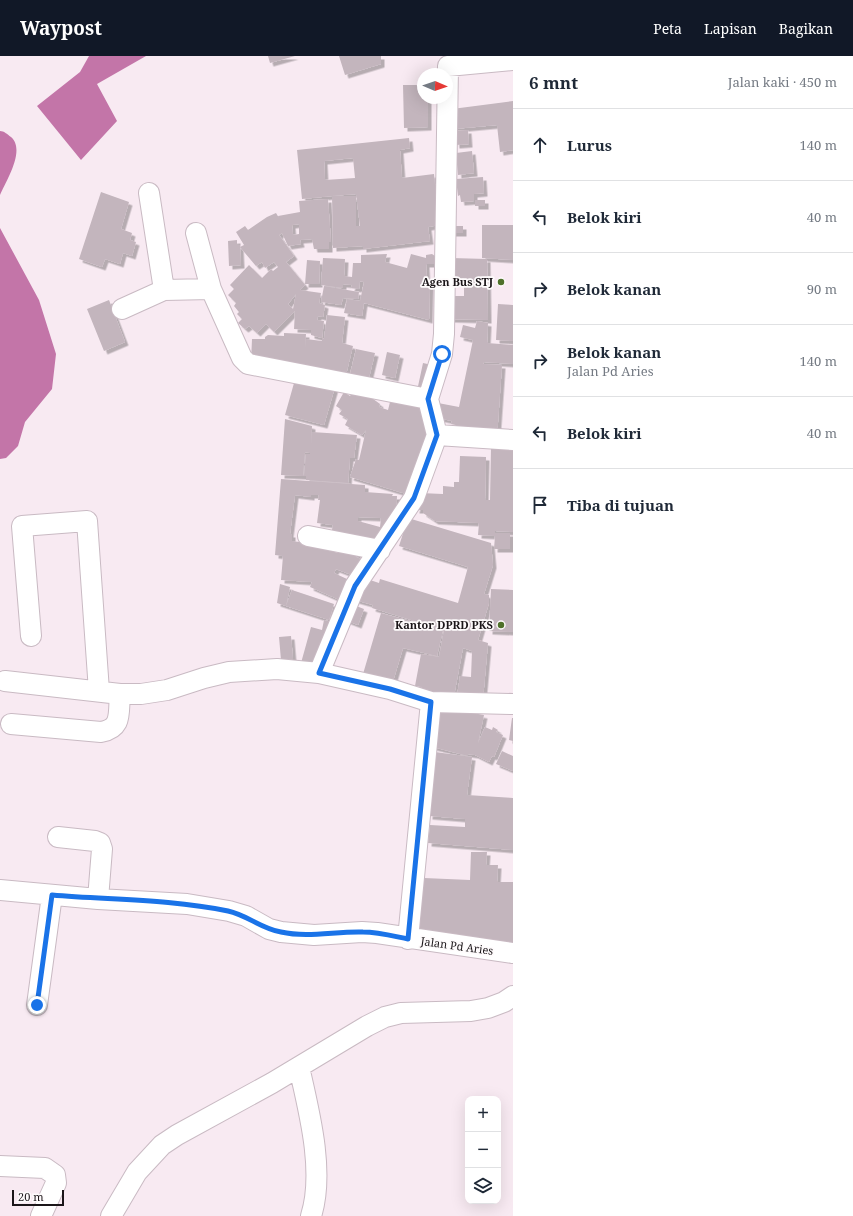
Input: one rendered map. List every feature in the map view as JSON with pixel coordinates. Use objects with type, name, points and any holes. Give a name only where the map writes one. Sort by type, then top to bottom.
[{"type":"street","points":[[319,673],[355,586],[414,498],[437,435],[428,399],[442,354],[444,334],[448,66],[513,60]]},
{"type":"street","points":[[149,193],[164,290]]},
{"type":"street","points":[[196,233],[211,289],[242,358],[248,364],[428,399]]},
{"type":"street","points":[[122,309],[164,290],[211,289]]},
{"type":"street","points":[[437,435],[513,440]]},
{"type":"street","points":[[31,636],[22,526],[86,521],[99,691]]},
{"type":"street","points":[[308,536],[380,550]]},
{"type":"street","points":[[5,681],[120,694],[154,693],[230,672],[277,669],[319,673],[390,689],[431,702],[513,704]]},
{"type":"street","points":[[11,724],[101,732],[111,730],[117,724],[120,694]]},
{"type":"street","points":[[408,939],[431,702]]},
{"type":"street","points":[[58,837],[95,841],[100,843],[102,849],[98,899]]},
{"type":"street","name":"Jalan Pd Aries","points":[[0,890],[98,899],[187,904],[229,911],[246,916],[269,929],[281,932],[314,935],[362,932],[513,953]]},
{"type":"street","points":[[37,1005],[52,895]]},
{"type":"street","points":[[111,1216],[137,1172],[162,1145],[177,1135],[385,1017],[415,1011],[471,1011],[488,1008],[504,1002],[513,996]]},
{"type":"street","points":[[299,1067],[312,1127],[316,1196],[311,1216]]},
{"type":"street","points":[[0,1166],[44,1168],[55,1175],[56,1184],[41,1216]]},
{"type":"shaded area","points":[[89,56],[146,56],[97,84],[117,121],[81,160],[37,106],[80,72]]},
{"type":"shaded area","points":[[0,131],[11,137],[15,143],[16,157],[0,195]]},
{"type":"shaded area","points":[[0,228],[39,300],[56,354],[52,389],[25,422],[18,446],[6,458],[0,459]]},
{"type":"building","points":[[268,56],[295,56],[270,63]]},
{"type":"building","points":[[339,56],[381,56],[381,64],[345,75]]},
{"type":"building","points":[[403,85],[417,85],[417,104],[428,104],[428,127],[404,128]]},
{"type":"building","points":[[513,101],[513,150],[500,152],[497,125],[454,129],[452,109]]},
{"type":"building","points":[[468,130],[469,144],[456,145],[455,131]]},
{"type":"building","points":[[409,138],[410,148],[400,150],[402,178],[434,174],[435,185],[442,184],[444,198],[436,199],[439,225],[428,227],[430,241],[363,249],[363,246],[333,248],[332,196],[302,199],[297,150]],"holes":[[[353,158],[355,178],[325,180],[324,161]],[[356,194],[360,226],[356,226],[356,196],[332,196]]]},
{"type":"building","points":[[472,151],[474,173],[458,175],[456,153]]},
{"type":"building","points":[[483,177],[484,193],[474,194],[474,201],[461,202],[460,195],[458,196],[456,179]]},
{"type":"building","points":[[101,192],[129,202],[121,229],[132,233],[130,240],[136,242],[132,256],[123,253],[120,264],[105,259],[102,267],[79,259]]},
{"type":"building","points":[[328,199],[331,242],[329,242],[329,249],[314,249],[312,239],[300,240],[301,244],[288,246],[282,233],[279,235],[294,256],[286,262],[305,285],[300,290],[321,293],[319,303],[325,305],[323,317],[318,316],[317,320],[324,321],[322,338],[311,335],[311,330],[294,329],[295,311],[274,332],[266,324],[257,333],[249,326],[245,329],[238,323],[242,319],[237,314],[239,312],[234,306],[236,303],[228,295],[234,289],[230,285],[249,265],[262,278],[271,269],[273,271],[278,267],[274,262],[265,268],[262,262],[256,266],[240,247],[244,245],[236,232],[245,226],[248,230],[267,217],[276,213],[279,218],[278,216],[300,212],[299,201]],"holes":[[[299,224],[299,234],[293,235],[292,225]],[[296,294],[293,309],[288,304]]]},
{"type":"building","points":[[475,200],[485,200],[485,206],[475,206]]},
{"type":"building","points":[[482,225],[513,225],[513,260],[482,258]]},
{"type":"building","points":[[451,226],[463,226],[463,233],[452,233]]},
{"type":"building","points":[[237,240],[237,245],[240,245],[241,265],[229,266],[228,241]]},
{"type":"building","points":[[387,254],[385,262],[407,268],[411,254],[426,258],[426,255],[432,254],[438,258],[441,264],[426,264],[427,285],[430,285],[429,320],[364,303],[362,316],[344,313],[347,299],[360,301],[364,282],[360,281],[359,289],[351,288],[352,285],[343,284],[343,288],[321,285],[323,258],[345,259],[344,276],[352,277],[353,263],[361,263],[361,255]]},
{"type":"building","points":[[451,258],[487,259],[488,320],[451,319],[451,296],[464,296],[464,282],[452,282]]},
{"type":"building","points":[[307,260],[320,261],[319,284],[305,284]]},
{"type":"building","points":[[324,286],[359,292],[358,299],[343,298],[341,305],[321,302]]},
{"type":"building","points":[[109,300],[125,342],[104,351],[87,309]]},
{"type":"building","points":[[498,304],[513,305],[513,341],[496,340]]},
{"type":"building","points":[[327,315],[345,317],[342,343],[353,346],[345,379],[251,362],[252,339],[265,339],[268,335],[284,336],[284,333],[306,334],[305,349],[306,339],[322,341],[322,338],[324,339]]},
{"type":"building","points":[[477,321],[488,323],[487,343],[513,345],[513,364],[484,362],[483,364],[502,365],[497,437],[455,429],[456,425],[451,424],[452,421],[438,418],[438,403],[459,407],[473,340],[460,337],[463,325],[475,328]]},
{"type":"building","points":[[356,349],[375,353],[368,382],[349,378]]},
{"type":"building","points":[[387,352],[400,355],[395,378],[382,375]]},
{"type":"building","points":[[423,363],[432,365],[425,393],[417,391]]},
{"type":"building","points":[[296,376],[335,387],[324,425],[285,415]]},
{"type":"building","points":[[353,391],[369,396],[380,404],[379,407],[388,410],[391,398],[419,405],[434,434],[413,496],[350,477],[356,459],[359,460],[366,430],[362,435],[345,425],[348,419],[339,414],[342,410],[336,406],[344,392],[350,396]]},
{"type":"building","points":[[285,419],[312,426],[311,446],[312,432],[357,435],[354,458],[350,458],[348,483],[306,480],[306,476],[304,476],[306,454],[310,453],[305,452],[303,476],[281,475]]},
{"type":"building","points":[[491,447],[513,447],[513,532],[495,531],[495,533],[510,533],[510,549],[494,549],[495,536],[478,535],[479,523],[435,521],[423,513],[423,510],[416,510],[420,493],[443,494],[443,486],[454,487],[454,482],[459,482],[460,456],[486,457],[485,500],[490,500]]},
{"type":"building","points":[[281,479],[365,485],[365,492],[393,494],[392,496],[397,496],[396,515],[379,541],[331,534],[333,525],[317,523],[320,500],[318,500],[319,495],[311,495],[311,497],[295,495],[290,534],[292,534],[292,541],[299,542],[299,540],[338,553],[341,544],[359,549],[356,557],[361,559],[357,577],[336,569],[334,573],[347,579],[351,584],[342,601],[310,587],[312,582],[281,580],[283,556],[275,555]],"holes":[[[358,517],[381,518],[380,527],[358,521]]]},
{"type":"building","points":[[408,518],[491,543],[493,565],[484,594],[489,595],[489,603],[478,640],[488,643],[483,699],[457,696],[460,676],[471,677],[472,651],[463,648],[453,701],[420,694],[422,687],[415,686],[421,654],[439,657],[444,630],[372,608],[373,605],[355,600],[367,579],[379,583],[380,579],[458,603],[468,567],[399,546]]},
{"type":"building","points":[[280,584],[290,587],[286,606],[277,603]]},
{"type":"building","points":[[491,589],[513,590],[513,632],[489,631]]},
{"type":"building","points":[[292,590],[334,604],[329,620],[286,606]]},
{"type":"building","points":[[351,604],[364,609],[358,625],[345,620]]},
{"type":"building","points":[[381,613],[443,630],[437,656],[403,648],[391,688],[363,674]]},
{"type":"building","points":[[324,620],[332,622],[320,668],[301,663],[311,627],[322,630]]},
{"type":"building","points":[[291,636],[293,659],[281,660],[279,637]]},
{"type":"building","points":[[445,708],[484,715],[478,743],[485,727],[492,730],[493,727],[498,730],[496,732],[503,735],[494,757],[492,756],[489,762],[475,755],[468,754],[468,756],[433,747],[433,716]]},
{"type":"building","points":[[513,718],[513,741],[509,740]]},
{"type":"building","points":[[502,751],[513,756],[513,771],[496,764]]},
{"type":"building","points":[[435,752],[472,757],[467,795],[513,798],[513,850],[428,843],[430,825],[465,827],[465,819],[429,816]]},
{"type":"building","points":[[471,852],[487,852],[486,865],[498,865],[497,882],[513,882],[513,950],[421,939],[419,928],[424,878],[470,880]]},
{"type":"place","name":"Agen Bus STJ","points":[[501,282]]},
{"type":"place","name":"Kantor DPRD PKS","points":[[501,625]]},
{"type":"route","points":[[37,1005],[52,895],[187,904],[229,911],[246,916],[269,929],[281,932],[314,935],[362,932],[377,933],[408,939],[431,702],[390,689],[319,673],[355,586],[414,498],[437,435],[428,399],[442,354]]}]
